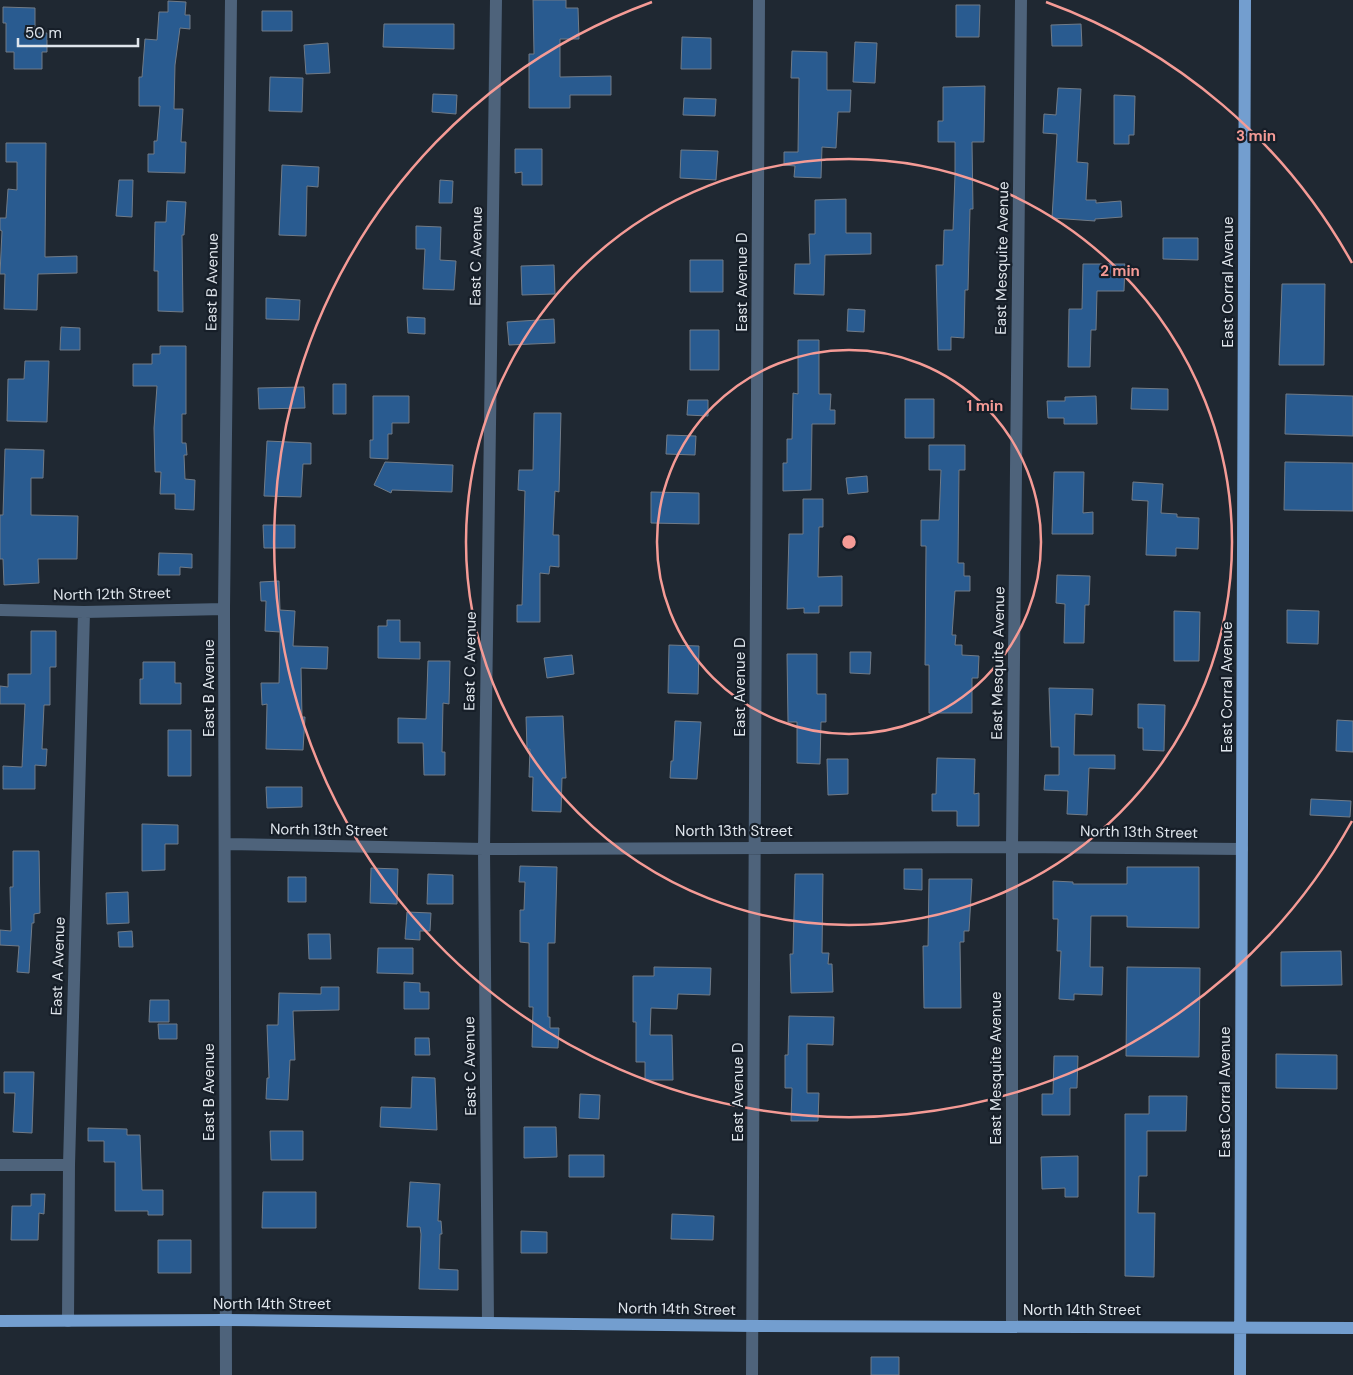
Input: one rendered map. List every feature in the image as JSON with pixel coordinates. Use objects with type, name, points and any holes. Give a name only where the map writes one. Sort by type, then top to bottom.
[{"type":"main road","name":"East Corral Avenue","points":[[1240,1375],[1245,0]]},
{"type":"main road","name":"North 14th Street","points":[[0,1321],[226,1320],[754,1326],[1353,1328]]},
{"type":"street","name":"East B Avenue","points":[[226,1375],[224,608],[231,0]]},
{"type":"street","name":"East C Avenue","points":[[488,1323],[484,849],[496,0]]},
{"type":"street","name":"East Avenue D","points":[[752,1375],[754,1326],[759,0]]},
{"type":"street","name":"East Mesquite Avenue","points":[[1012,1326],[1012,847],[1021,0]]},
{"type":"street","name":"North 12th Street","points":[[0,610],[84,612],[224,608]]},
{"type":"street","name":"East A Avenue","points":[[68,1321],[69,1165],[84,612]]},
{"type":"street","name":"North 13th Street","points":[[226,844],[484,849],[1012,847],[1242,849]]},
{"type":"street","points":[[0,1165],[69,1165]]},
{"type":"building","points":[[533,0],[566,0],[566,8],[578,8],[579,39],[560,39],[560,77],[611,76],[611,95],[570,95],[570,108],[529,108],[529,54],[534,54]]},
{"type":"building","points":[[168,1],[186,2],[185,15],[190,15],[190,29],[180,28],[175,65],[174,109],[183,109],[181,142],[186,142],[185,173],[148,172],[148,154],[154,154],[154,141],[157,141],[160,106],[139,106],[139,77],[142,77],[145,39],[157,40],[159,12],[168,12]]},
{"type":"building","points":[[956,5],[980,5],[979,37],[956,37]]},
{"type":"building","points":[[3,7],[35,8],[35,33],[47,33],[47,52],[42,52],[42,69],[14,69],[14,52],[6,52],[6,23],[3,23]]},
{"type":"building","points":[[262,11],[292,11],[292,31],[262,31]]},
{"type":"building","points":[[384,24],[454,24],[454,49],[383,47]]},
{"type":"building","points":[[1081,24],[1082,46],[1052,46],[1051,25]]},
{"type":"building","points":[[682,37],[711,38],[711,69],[681,69]]},
{"type":"building","points":[[855,42],[877,43],[875,83],[853,82]]},
{"type":"building","points":[[328,43],[330,73],[306,74],[304,45]]},
{"type":"building","points":[[792,51],[827,52],[827,90],[851,90],[850,112],[838,112],[836,148],[822,147],[821,178],[794,177],[795,166],[784,165],[784,152],[798,152],[799,78],[791,78]]},
{"type":"building","points":[[270,77],[303,78],[302,112],[269,111]]},
{"type":"building","points":[[985,86],[984,142],[972,142],[973,209],[970,209],[968,290],[965,290],[964,338],[951,337],[951,350],[938,350],[936,265],[943,265],[944,230],[953,230],[955,175],[955,142],[938,142],[938,121],[943,121],[943,87]]},
{"type":"building","points":[[1058,88],[1081,89],[1077,162],[1088,163],[1086,200],[1096,200],[1096,203],[1121,201],[1122,217],[1095,219],[1095,221],[1052,218],[1057,134],[1043,133],[1044,114],[1056,115]]},
{"type":"building","points":[[433,94],[457,95],[456,114],[432,112]]},
{"type":"building","points":[[1114,95],[1135,96],[1134,135],[1129,135],[1129,144],[1114,144]]},
{"type":"building","points":[[684,98],[716,99],[715,116],[683,115]]},
{"type":"building","points":[[6,143],[46,143],[45,257],[77,256],[77,273],[38,274],[37,310],[4,309],[5,274],[0,274],[2,231],[0,230],[0,218],[6,218],[8,189],[17,190],[17,162],[6,162]]},
{"type":"building","points":[[515,149],[542,149],[542,185],[522,185],[522,172],[515,173]]},
{"type":"building","points":[[681,150],[718,151],[716,180],[680,178]]},
{"type":"building","points":[[282,165],[319,167],[318,187],[307,186],[306,236],[279,235]]},
{"type":"building","points":[[119,180],[133,180],[132,217],[116,216]]},
{"type":"building","points":[[440,180],[453,181],[452,203],[439,203]]},
{"type":"building","points":[[846,199],[846,233],[871,233],[871,254],[825,255],[824,295],[794,294],[795,264],[810,264],[809,234],[815,234],[815,200]]},
{"type":"building","points":[[167,201],[186,202],[184,235],[182,235],[183,312],[158,311],[158,271],[154,271],[155,222],[166,222]]},
{"type":"building","points":[[416,226],[441,227],[440,260],[456,261],[454,290],[423,289],[425,249],[416,249]]},
{"type":"building","points":[[1163,238],[1198,238],[1198,260],[1163,259]]},
{"type":"building","points":[[690,260],[723,260],[723,292],[690,292]]},
{"type":"building","points":[[1083,264],[1125,264],[1124,291],[1097,291],[1096,330],[1091,330],[1090,367],[1068,367],[1069,309],[1082,309]]},
{"type":"building","points":[[554,265],[555,294],[522,295],[521,266]]},
{"type":"building","points":[[1282,284],[1325,284],[1324,365],[1279,365]]},
{"type":"building","points":[[266,298],[300,300],[299,320],[266,319]]},
{"type":"building","points":[[848,309],[865,310],[864,332],[847,331]]},
{"type":"building","points":[[407,317],[425,318],[425,334],[408,333]]},
{"type":"building","points":[[554,319],[555,343],[509,345],[507,322]]},
{"type":"building","points":[[61,327],[80,328],[80,350],[60,350]]},
{"type":"building","points":[[690,330],[719,330],[719,370],[690,370]]},
{"type":"building","points":[[798,340],[819,340],[819,394],[831,394],[830,410],[835,410],[835,424],[812,424],[811,490],[783,491],[783,463],[787,463],[787,439],[792,439],[793,393],[798,394]]},
{"type":"building","points":[[160,346],[186,346],[186,414],[182,414],[182,443],[186,443],[187,455],[184,455],[185,479],[195,480],[194,510],[175,509],[175,494],[160,494],[161,472],[155,472],[154,428],[157,386],[133,386],[133,364],[152,364],[152,354],[160,354]]},
{"type":"building","points":[[25,361],[49,361],[47,422],[7,421],[8,379],[24,379]]},
{"type":"building","points":[[333,384],[346,384],[346,414],[333,414]]},
{"type":"building","points":[[304,387],[305,408],[259,409],[258,388]]},
{"type":"building","points":[[1132,388],[1168,389],[1168,410],[1131,409]]},
{"type":"building","points":[[1286,394],[1353,396],[1353,436],[1285,434]]},
{"type":"building","points":[[373,396],[409,396],[409,423],[392,423],[392,434],[388,434],[388,459],[370,458],[370,440],[373,440]]},
{"type":"building","points":[[1096,396],[1097,424],[1064,424],[1064,418],[1048,418],[1047,401],[1065,401],[1065,397]]},
{"type":"building","points":[[905,399],[934,399],[934,438],[905,438]]},
{"type":"building","points":[[688,400],[708,400],[708,416],[687,415]]},
{"type":"building","points":[[534,413],[561,413],[559,492],[555,491],[553,535],[559,535],[559,567],[550,566],[549,574],[540,573],[540,622],[517,622],[517,605],[522,605],[525,491],[518,490],[519,470],[533,470]]},
{"type":"building","points":[[667,435],[696,436],[695,455],[666,454]]},
{"type":"building","points":[[267,441],[311,443],[311,464],[303,464],[301,497],[264,496]]},
{"type":"building","points":[[929,445],[965,445],[965,470],[959,470],[958,563],[964,563],[964,576],[970,576],[970,591],[955,591],[952,635],[956,635],[955,645],[962,645],[962,655],[979,656],[978,678],[972,678],[972,713],[929,713],[929,665],[925,665],[926,546],[921,546],[921,520],[939,520],[941,470],[929,470]]},
{"type":"building","points":[[5,449],[44,450],[43,478],[31,478],[31,515],[78,516],[77,559],[38,559],[39,583],[4,585],[3,559],[0,559],[0,515],[3,515]]},
{"type":"building","points":[[385,462],[453,465],[452,492],[392,490],[391,493],[374,485]]},
{"type":"building","points":[[1285,462],[1353,463],[1353,511],[1284,510]]},
{"type":"building","points":[[1054,472],[1084,472],[1083,513],[1093,512],[1093,534],[1052,534]]},
{"type":"building","points":[[867,476],[868,492],[848,494],[846,478]]},
{"type":"building","points":[[1133,482],[1163,484],[1161,513],[1177,514],[1177,517],[1199,518],[1198,549],[1176,548],[1176,556],[1146,555],[1148,501],[1132,500]]},
{"type":"building","points":[[651,492],[699,493],[699,524],[651,523]]},
{"type":"building","points":[[803,499],[823,499],[823,527],[819,527],[818,577],[842,576],[842,606],[819,606],[819,613],[804,613],[804,608],[787,609],[789,534],[803,534]]},
{"type":"building","points":[[263,525],[295,525],[295,548],[264,548]]},
{"type":"building","points":[[159,553],[192,554],[192,568],[180,567],[180,575],[158,575]]},
{"type":"building","points":[[1057,575],[1090,576],[1089,605],[1085,605],[1084,643],[1064,643],[1065,604],[1056,603]]},
{"type":"building","points":[[279,581],[280,610],[295,611],[293,646],[328,647],[327,669],[301,668],[302,717],[305,717],[303,750],[266,749],[267,704],[262,705],[261,683],[279,683],[280,632],[265,631],[266,601],[261,601],[260,582]]},
{"type":"building","points":[[1287,610],[1319,611],[1318,644],[1287,643]]},
{"type":"building","points":[[1174,611],[1200,612],[1199,661],[1174,661]]},
{"type":"building","points":[[387,620],[400,620],[400,642],[420,642],[420,659],[378,658],[378,626],[387,626]]},
{"type":"building","points":[[31,631],[56,631],[56,667],[50,667],[50,705],[44,705],[42,749],[47,749],[46,766],[35,765],[35,789],[3,789],[3,766],[22,767],[25,704],[0,704],[0,686],[8,687],[8,674],[31,674]]},
{"type":"building","points":[[669,645],[699,646],[698,694],[668,693]]},
{"type":"building","points":[[850,652],[871,652],[870,674],[850,673]]},
{"type":"building","points":[[787,654],[817,654],[817,694],[826,694],[826,722],[821,722],[820,764],[797,763],[797,722],[788,722]]},
{"type":"building","points":[[572,655],[574,674],[547,678],[544,658]]},
{"type":"building","points":[[428,661],[450,661],[449,704],[443,703],[442,752],[445,752],[445,775],[424,775],[423,743],[398,743],[398,718],[426,719]]},
{"type":"building","points":[[143,662],[175,662],[175,683],[181,683],[181,704],[140,704],[140,679],[143,679]]},
{"type":"building","points":[[1049,688],[1093,689],[1092,715],[1075,714],[1074,755],[1115,755],[1115,769],[1089,768],[1087,815],[1067,814],[1068,791],[1044,790],[1045,775],[1059,775],[1059,747],[1051,747]]},
{"type":"building","points":[[1138,704],[1165,705],[1164,751],[1143,750],[1143,728],[1138,728]]},
{"type":"building","points":[[563,716],[566,778],[562,778],[561,812],[532,811],[533,777],[529,777],[530,749],[527,749],[526,717]]},
{"type":"building","points":[[1337,720],[1353,721],[1353,752],[1336,751]]},
{"type":"building","points":[[675,721],[701,722],[697,779],[670,778],[671,761],[673,761]]},
{"type":"building","points":[[168,730],[191,730],[191,776],[168,776]]},
{"type":"building","points":[[937,758],[975,759],[974,794],[979,793],[979,826],[957,826],[957,811],[932,811],[932,794],[936,794]]},
{"type":"building","points":[[827,759],[848,759],[848,794],[828,795]]},
{"type":"building","points":[[266,787],[302,787],[302,807],[267,808]]},
{"type":"building","points":[[1311,799],[1351,801],[1350,817],[1310,815]]},
{"type":"building","points":[[142,824],[178,825],[178,844],[165,844],[165,870],[142,871]]},
{"type":"building","points":[[13,851],[39,851],[40,913],[34,914],[34,923],[32,923],[29,973],[17,972],[19,946],[0,945],[0,930],[11,931],[10,887],[13,887]]},
{"type":"building","points":[[520,866],[557,867],[555,943],[548,943],[548,1017],[550,1017],[550,1028],[559,1028],[558,1048],[532,1047],[533,1007],[529,1007],[529,943],[520,942],[520,910],[524,910],[525,882],[519,882]]},
{"type":"building","points":[[1127,867],[1199,867],[1199,928],[1127,927],[1127,916],[1091,916],[1090,967],[1103,967],[1102,995],[1074,994],[1074,1000],[1059,999],[1061,951],[1057,951],[1058,919],[1053,919],[1053,881],[1073,882],[1073,884],[1127,884]]},
{"type":"building","points":[[371,868],[398,869],[397,904],[370,903]]},
{"type":"building","points":[[904,869],[922,869],[922,890],[904,889]]},
{"type":"building","points":[[428,874],[453,875],[453,904],[427,904]]},
{"type":"building","points":[[795,874],[823,874],[822,953],[829,953],[828,964],[832,964],[833,992],[791,993],[790,954],[793,954]]},
{"type":"building","points":[[288,877],[306,877],[306,902],[288,902]]},
{"type":"building","points":[[929,879],[972,879],[969,931],[964,931],[964,942],[960,942],[961,1008],[924,1008],[923,946],[928,946]]},
{"type":"building","points":[[128,892],[129,923],[107,924],[106,893]]},
{"type":"building","points":[[407,912],[431,913],[430,931],[420,931],[420,940],[405,939]]},
{"type":"building","points":[[132,931],[133,947],[119,947],[118,932]]},
{"type":"building","points":[[308,934],[330,934],[331,959],[309,959]]},
{"type":"building","points":[[378,948],[413,948],[413,974],[377,973]]},
{"type":"building","points":[[1341,951],[1342,985],[1281,986],[1281,952]]},
{"type":"building","points":[[654,967],[711,968],[710,995],[678,994],[677,1009],[651,1008],[650,1035],[672,1035],[673,1080],[645,1080],[645,1062],[636,1062],[636,1022],[633,1022],[633,976],[654,976]]},
{"type":"building","points":[[1127,967],[1200,968],[1199,1057],[1126,1056]]},
{"type":"building","points":[[404,982],[420,983],[420,992],[429,992],[429,1009],[404,1009]]},
{"type":"building","points":[[321,987],[339,987],[339,1010],[293,1011],[295,1060],[290,1060],[288,1100],[266,1099],[267,1078],[269,1078],[267,1025],[278,1025],[279,993],[321,994]]},
{"type":"building","points":[[150,1000],[169,1000],[169,1022],[149,1022]]},
{"type":"building","points":[[789,1016],[834,1017],[833,1045],[807,1044],[807,1093],[819,1093],[818,1121],[791,1121],[792,1088],[785,1088],[785,1055],[788,1055]]},
{"type":"building","points":[[158,1024],[177,1024],[177,1039],[159,1039]]},
{"type":"building","points":[[415,1038],[429,1038],[430,1055],[415,1055]]},
{"type":"building","points":[[1276,1054],[1337,1055],[1337,1089],[1276,1088]]},
{"type":"building","points":[[1054,1056],[1078,1056],[1077,1088],[1070,1088],[1070,1115],[1042,1115],[1042,1094],[1053,1094]]},
{"type":"building","points":[[4,1072],[34,1072],[32,1133],[13,1132],[15,1093],[4,1093]]},
{"type":"building","points":[[412,1077],[435,1078],[437,1130],[380,1127],[381,1107],[411,1108]]},
{"type":"building","points":[[580,1094],[600,1095],[599,1119],[579,1118]]},
{"type":"building","points":[[1149,1096],[1187,1096],[1186,1131],[1147,1131],[1147,1176],[1139,1176],[1138,1213],[1155,1213],[1154,1277],[1125,1276],[1125,1114],[1149,1114]]},
{"type":"building","points":[[524,1127],[556,1127],[557,1157],[524,1158]]},
{"type":"building","points":[[88,1128],[127,1129],[127,1135],[140,1135],[142,1190],[163,1190],[163,1215],[148,1215],[148,1211],[115,1211],[115,1162],[104,1162],[104,1141],[88,1141]]},
{"type":"building","points":[[270,1131],[303,1131],[303,1160],[271,1160]]},
{"type":"building","points":[[569,1155],[604,1155],[604,1177],[569,1177]]},
{"type":"building","points":[[1078,1156],[1078,1197],[1065,1197],[1065,1188],[1042,1189],[1041,1157]]},
{"type":"building","points":[[410,1182],[440,1184],[438,1221],[441,1221],[442,1234],[440,1234],[439,1269],[458,1270],[458,1290],[419,1289],[420,1227],[407,1227]]},
{"type":"building","points":[[263,1192],[316,1192],[316,1228],[262,1228]]},
{"type":"building","points":[[31,1194],[45,1194],[44,1214],[39,1213],[38,1240],[11,1240],[12,1206],[31,1206]]},
{"type":"building","points":[[672,1214],[714,1216],[713,1240],[671,1239]]},
{"type":"building","points":[[521,1231],[547,1232],[547,1253],[521,1253]]},
{"type":"building","points":[[158,1240],[191,1240],[191,1273],[158,1273]]},
{"type":"building","points":[[871,1357],[899,1357],[899,1375],[871,1375]]}]
